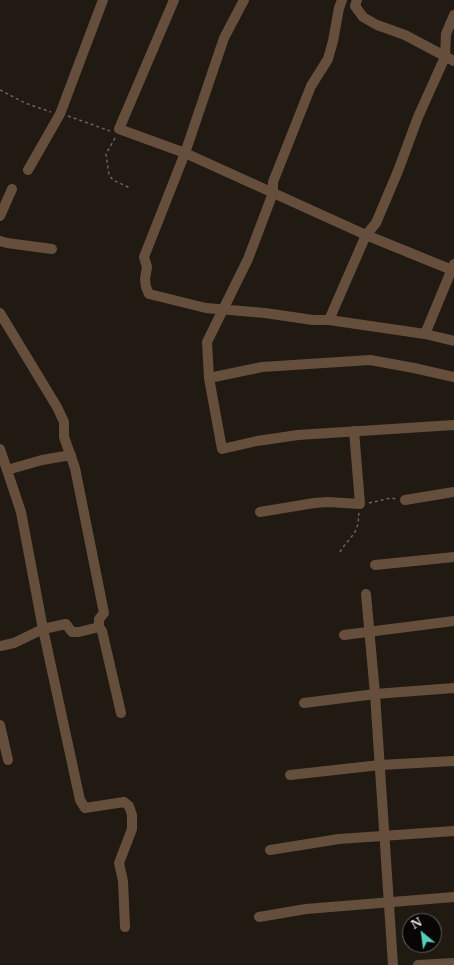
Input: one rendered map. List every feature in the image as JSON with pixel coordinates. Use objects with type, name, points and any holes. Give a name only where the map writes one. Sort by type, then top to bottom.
[{"type":"street","points":[[28,170],[60,114],[103,0]]},
{"type":"street","points":[[174,0],[118,131],[185,153],[366,235],[453,267],[425,334]]},
{"type":"street","points":[[244,0],[224,38],[185,153],[144,257],[147,267],[145,279],[146,287],[149,294],[206,308],[265,313],[313,320],[329,320],[425,334],[454,341]]},
{"type":"street","points":[[342,0],[328,59],[311,86],[273,182],[273,193],[248,259],[207,342],[210,378],[222,449],[257,441],[298,435],[454,425]]},
{"type":"street","points":[[357,0],[355,6],[363,17],[377,25],[405,35],[432,48],[450,59]]},
{"type":"street","points":[[329,320],[366,235],[376,223],[398,171],[418,117],[450,59],[446,34],[454,14]]},
{"type":"street","points":[[0,216],[12,189]]},
{"type":"street","points":[[0,241],[52,249]]},
{"type":"street","points":[[0,313],[57,407],[64,422],[64,437],[75,468],[104,613],[99,619],[99,627],[102,631],[121,713]]},
{"type":"street","points":[[210,378],[262,367],[370,360],[454,377]]},
{"type":"street","points":[[260,512],[314,503],[328,502],[360,504],[354,431]]},
{"type":"street","points":[[0,449],[21,512],[43,629],[80,800],[85,808],[124,802],[129,806],[132,815],[132,829],[119,862],[123,881],[126,927]]},
{"type":"street","points":[[7,470],[42,460],[70,455]]},
{"type":"street","points":[[405,500],[454,492]]},
{"type":"street","points":[[375,565],[454,557]]},
{"type":"street","points":[[366,594],[375,694],[393,965]]},
{"type":"street","points":[[344,635],[454,621]]},
{"type":"street","points":[[0,646],[14,644],[43,629],[66,624],[72,632],[79,632],[99,627]]},
{"type":"street","points":[[304,703],[375,694],[454,688]]},
{"type":"street","points":[[0,725],[8,760]]},
{"type":"street","points":[[290,775],[380,764],[454,761]]},
{"type":"street","points":[[270,850],[339,839],[454,831]]},
{"type":"street","points":[[259,917],[306,909],[454,897]]},
{"type":"street","points":[[418,965],[454,963]]},
{"type":"path","points":[[0,90],[25,103],[52,113],[118,131],[106,154],[108,175],[113,180],[130,188]]},
{"type":"path","points":[[340,552],[346,541],[358,526],[360,504],[377,502],[391,498],[405,500]]}]
